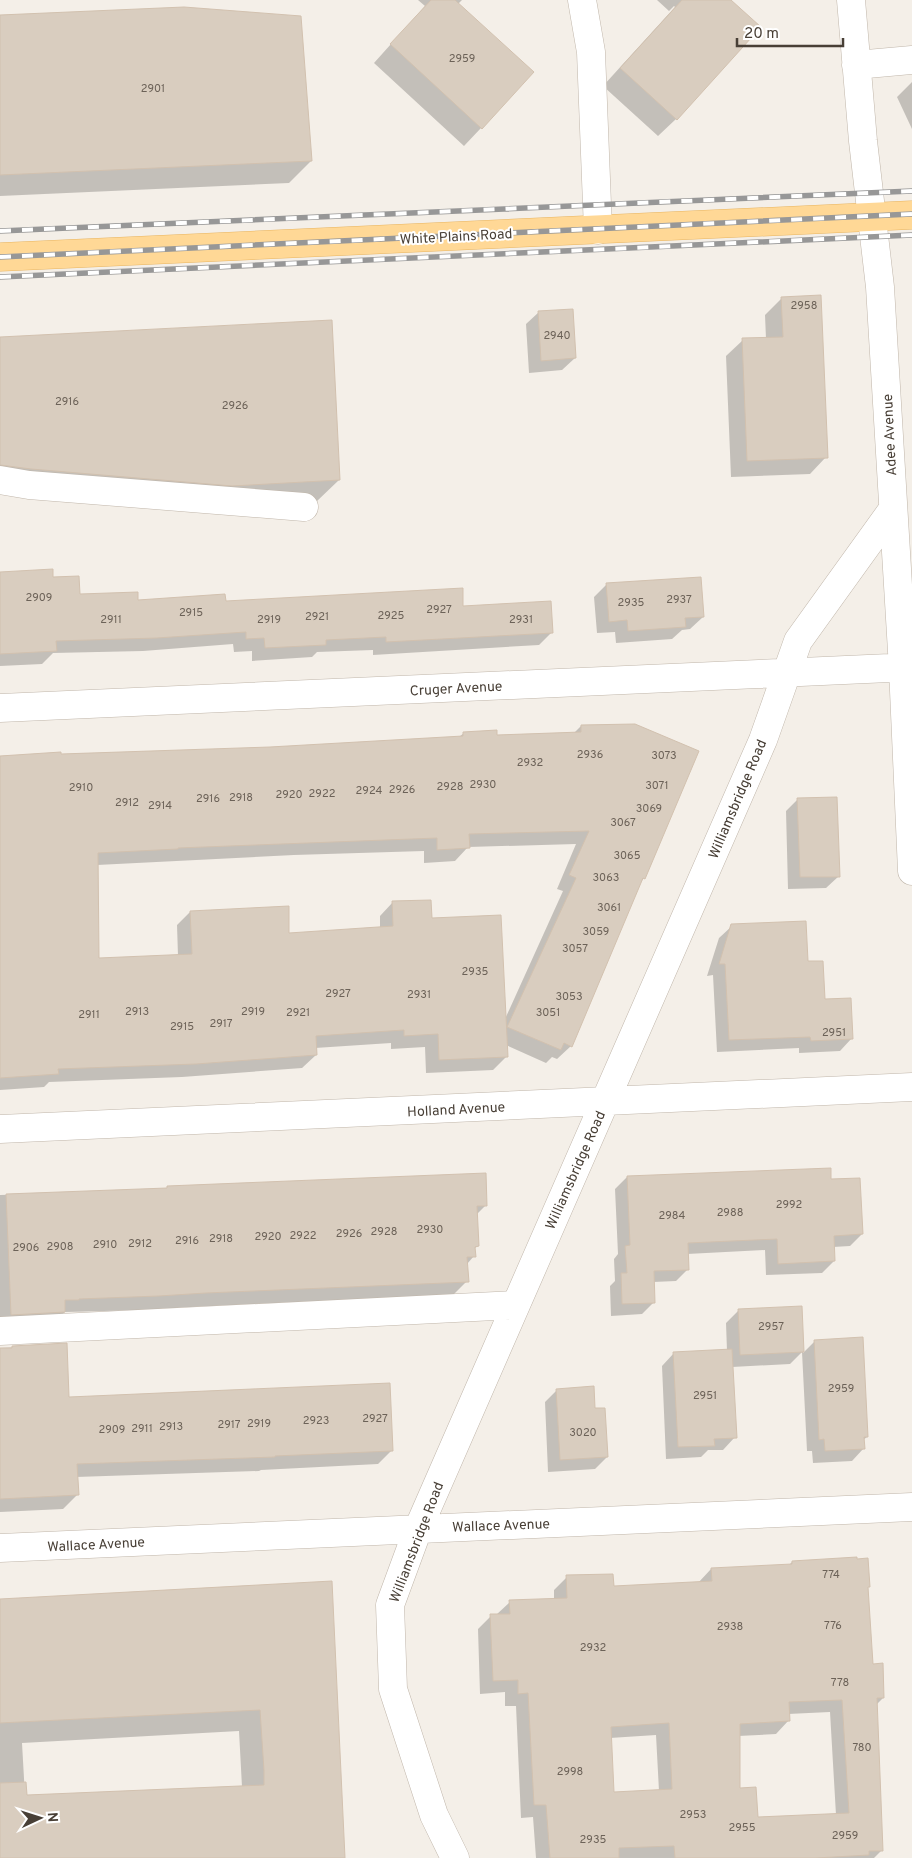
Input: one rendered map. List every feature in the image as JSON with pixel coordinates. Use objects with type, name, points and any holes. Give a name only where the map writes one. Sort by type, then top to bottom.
[{"type":"main road","name":"White Plains Road","points":[[0,257],[912,215]]},
{"type":"street","points":[[582,0],[591,52],[598,230]]},
{"type":"street","name":"Adee Avenue","points":[[851,0],[856,65],[880,287],[893,509],[907,667],[912,871]]},
{"type":"street","points":[[856,65],[912,60]]},
{"type":"street","points":[[0,480],[29,485],[304,507]]},
{"type":"street","name":"Williamsbridge Road","points":[[455,1858],[434,1815],[393,1689],[390,1605],[418,1528],[763,740],[798,640],[893,509]]},
{"type":"street","name":"Cruger Avenue","points":[[0,708],[786,674],[907,667]]},
{"type":"street","name":"Holland Avenue","points":[[0,1129],[912,1087]]},
{"type":"street","points":[[0,1330],[516,1305]]},
{"type":"street","name":"Wallace Avenue","points":[[0,1548],[912,1507]]},
{"type":"building","points":[[431,0],[455,0],[534,72],[482,129],[390,44]]},
{"type":"building","points":[[682,0],[731,0],[761,27],[677,120],[620,68]]},
{"type":"building","points":[[184,7],[301,16],[312,161],[0,175],[0,15]]},
{"type":"building","points":[[821,295],[828,458],[747,461],[742,338],[783,337],[781,297]]},
{"type":"building","points":[[573,309],[576,358],[541,361],[538,311]]},
{"type":"building","points":[[332,320],[340,480],[232,486],[0,465],[0,337]]},
{"type":"building","points":[[53,569],[53,577],[79,576],[80,594],[138,592],[138,600],[225,594],[226,601],[463,588],[463,606],[551,601],[553,633],[386,642],[386,637],[326,640],[326,645],[265,648],[264,638],[246,639],[246,632],[157,638],[56,641],[57,651],[0,654],[0,572]]},
{"type":"building","points":[[701,577],[704,617],[685,618],[686,627],[628,631],[627,620],[609,622],[606,583]]},
{"type":"building","points":[[635,724],[699,751],[572,1047],[564,1043],[561,1050],[507,1027],[576,878],[569,875],[589,831],[469,834],[470,848],[437,850],[437,838],[178,848],[98,853],[99,958],[192,954],[190,911],[289,906],[289,933],[393,926],[392,901],[431,900],[432,918],[501,915],[508,1057],[439,1060],[438,1034],[404,1036],[404,1030],[316,1036],[317,1055],[196,1064],[58,1069],[59,1074],[0,1078],[0,756],[61,752],[61,754],[270,747],[463,736],[463,732],[497,730],[497,735],[581,732],[581,725]]},
{"type":"building","points":[[837,797],[840,877],[800,877],[797,798]]},
{"type":"building","points":[[806,921],[808,961],[823,961],[825,999],[851,998],[853,1039],[811,1041],[810,1037],[729,1040],[725,964],[719,964],[731,924]]},
{"type":"building","points":[[831,1168],[831,1179],[860,1178],[863,1234],[834,1236],[835,1261],[778,1264],[777,1239],[688,1243],[689,1270],[654,1271],[655,1303],[622,1304],[621,1273],[627,1273],[625,1246],[630,1245],[627,1176]]},
{"type":"building","points":[[486,1173],[487,1206],[477,1206],[479,1246],[475,1247],[476,1257],[467,1257],[469,1282],[65,1300],[65,1312],[11,1315],[6,1194]]},
{"type":"building","points":[[802,1306],[804,1352],[740,1355],[738,1309]]},
{"type":"building","points":[[863,1337],[868,1437],[864,1437],[865,1449],[825,1451],[824,1439],[819,1440],[814,1340]]},
{"type":"building","points":[[67,1343],[69,1397],[390,1383],[393,1451],[77,1464],[79,1495],[0,1499],[0,1348]]},
{"type":"building","points":[[732,1349],[737,1438],[714,1439],[715,1446],[678,1447],[673,1352]]},
{"type":"building","points":[[594,1386],[595,1408],[605,1408],[608,1457],[560,1460],[556,1389]]},
{"type":"building","points":[[868,1558],[873,1664],[883,1663],[884,1698],[877,1698],[883,1851],[869,1851],[869,1855],[816,1858],[675,1858],[674,1846],[619,1848],[619,1858],[550,1858],[546,1805],[534,1805],[528,1693],[518,1694],[518,1680],[493,1681],[490,1614],[510,1614],[509,1600],[567,1598],[566,1575],[613,1574],[614,1586],[712,1581],[711,1568],[792,1564],[792,1561]],"holes":[[[842,1700],[849,1813],[758,1817],[756,1787],[740,1788],[740,1724],[790,1721],[789,1702]],[[669,1723],[672,1789],[614,1792],[611,1727]]]},
{"type":"building","points":[[332,1581],[345,1858],[0,1858],[0,1783],[26,1782],[27,1795],[264,1785],[264,1771],[260,1710],[0,1723],[0,1599]]},
{"type":"railway","points":[[0,231],[912,191]]},
{"type":"railway","points":[[0,257],[912,214]]},
{"type":"railway","points":[[0,277],[912,235]]}]
